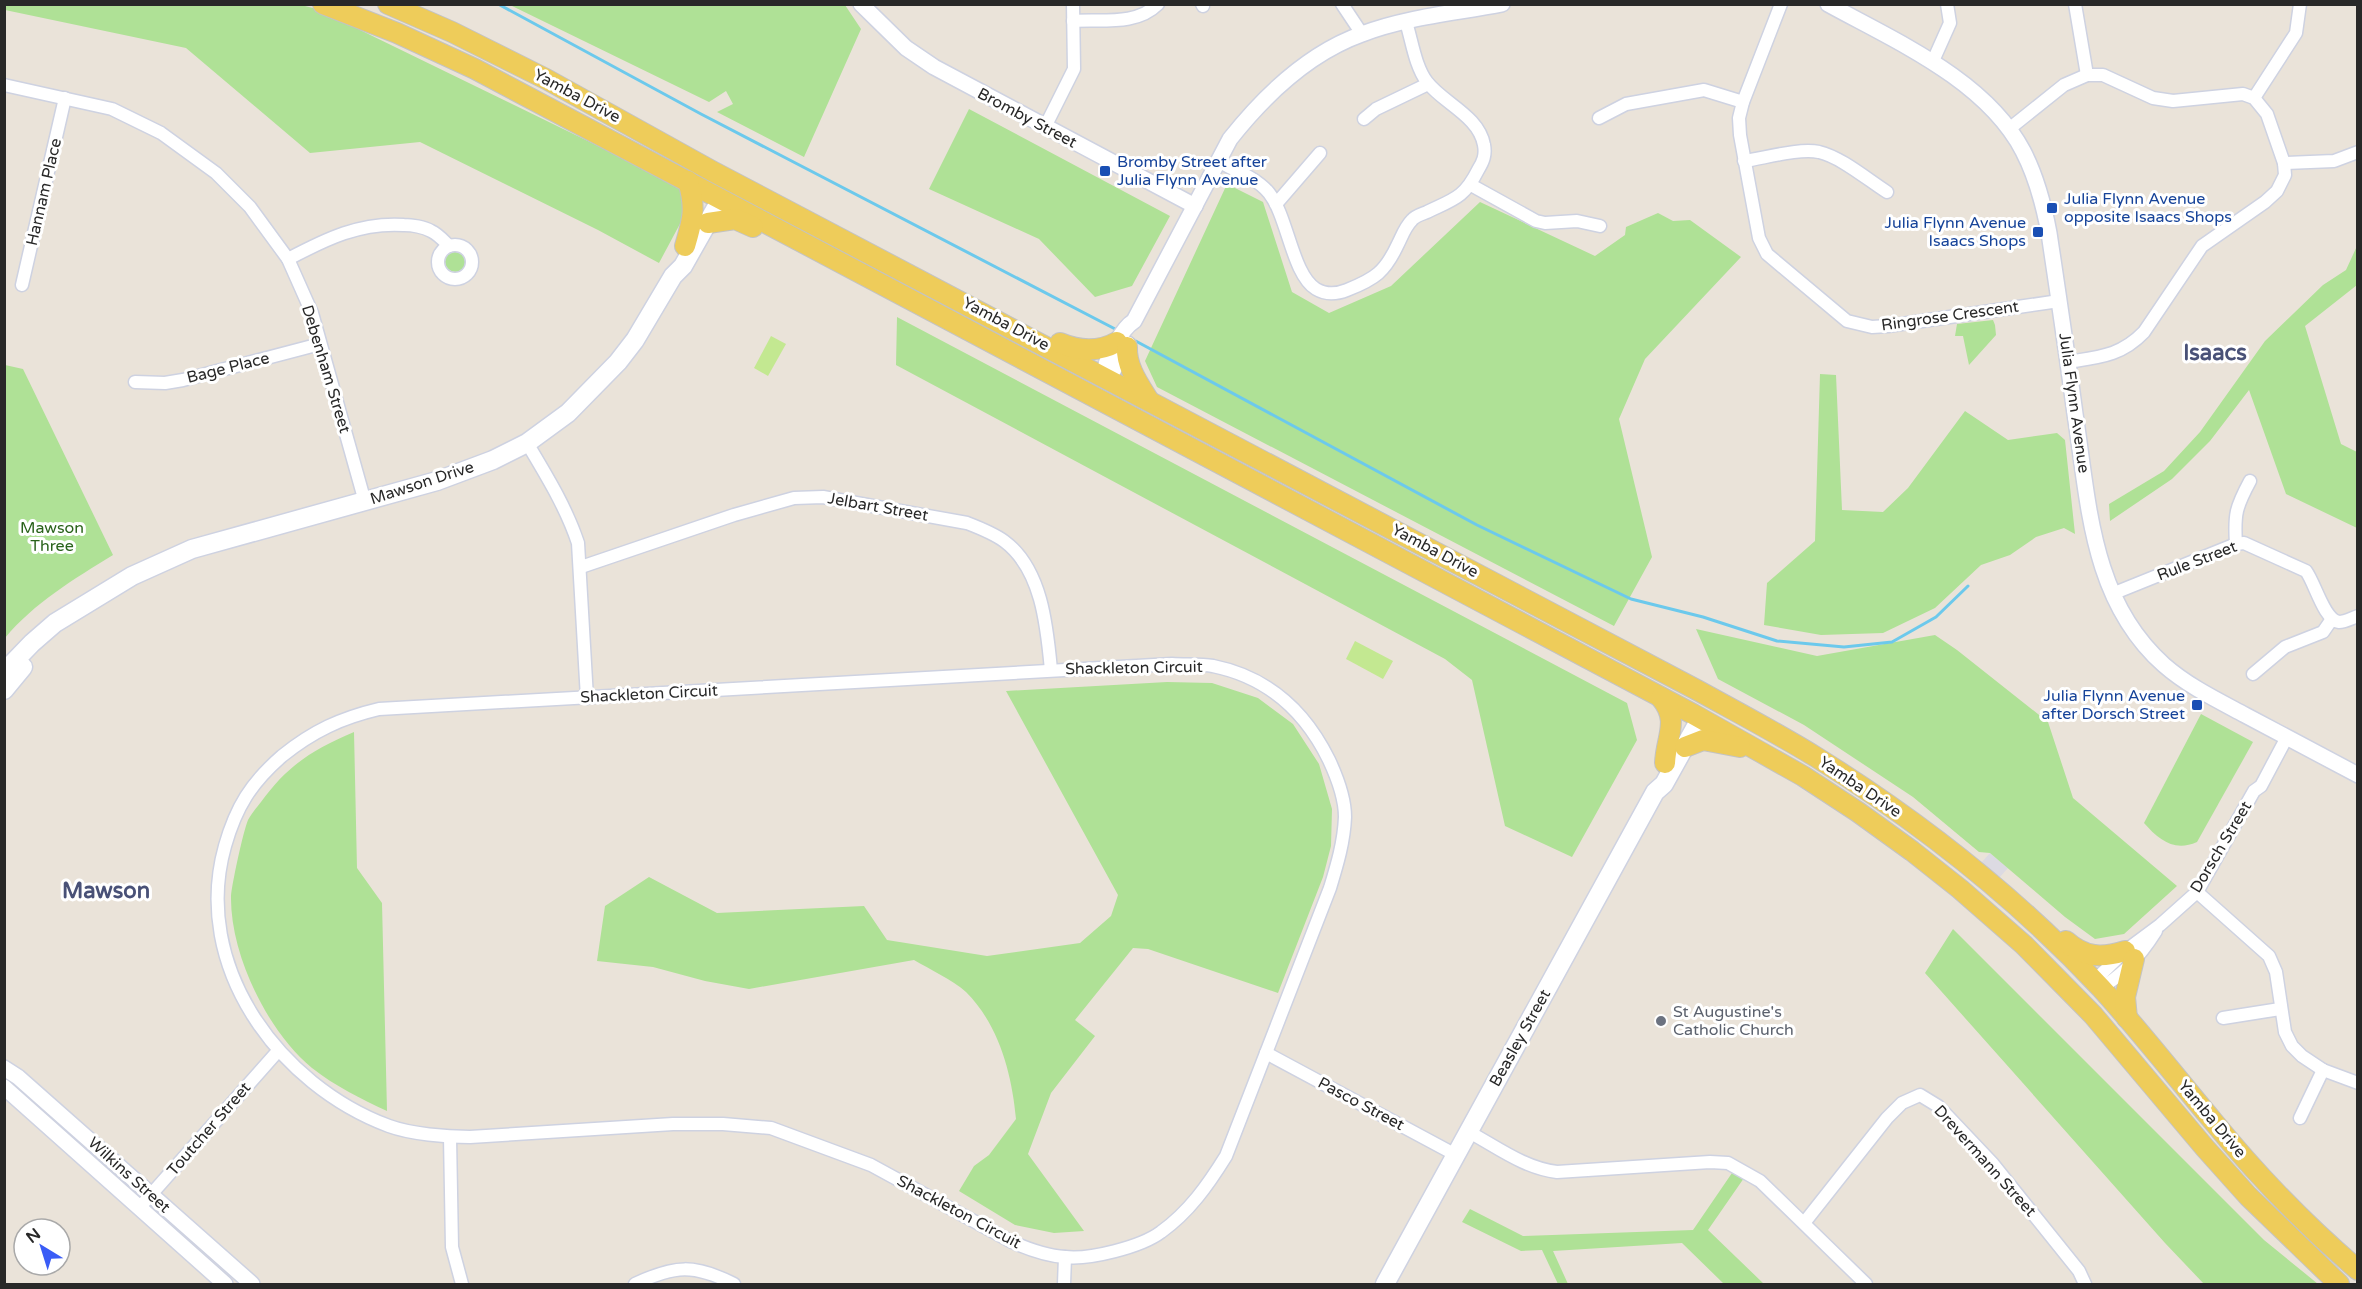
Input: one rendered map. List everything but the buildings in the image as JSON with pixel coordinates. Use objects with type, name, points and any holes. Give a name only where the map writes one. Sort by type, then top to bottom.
[{"type":"main road","name":"Yamba Drive","points":[[323,4],[397,33],[475,69],[1766,754],[1849,806],[1912,851],[2024,945],[2081,1001],[2234,1180],[2278,1227],[2339,1284]]},
{"type":"main road","name":"Yamba Drive","points":[[388,4],[485,48],[1708,696],[1816,757],[1870,792],[1975,869],[2038,925],[2127,1018],[2212,1121],[2265,1180],[2316,1232],[2358,1270]]},
{"type":"main road","points":[[717,197],[727,178]]},
{"type":"main road","points":[[685,246],[694,216],[694,203],[688,181]]},
{"type":"main road","name":"Mawson Drive","points":[[4,672],[32,642],[55,623],[132,576],[192,549],[437,481],[493,460],[527,443],[568,413],[618,362],[635,340],[708,223],[717,197]]},
{"type":"main road","name":"Mawson Drive","points":[[673,276],[676,261],[717,197]]},
{"type":"main road","points":[[708,223],[735,219],[766,232],[788,234]]},
{"type":"main road","points":[[1029,336],[1053,339],[1072,348],[1087,350],[1122,345],[1131,370],[1148,399]]},
{"type":"main road","points":[[1075,386],[1091,386],[1105,378],[1111,396],[1141,413],[1166,435]]},
{"type":"main road","name":"Mawson Drive","points":[[4,690],[59,631],[104,593]]},
{"type":"main road","points":[[1696,717],[1708,696]]},
{"type":"main road","points":[[1661,698],[1667,705],[1672,724],[1665,763]]},
{"type":"main road","name":"Beasley Street","points":[[1385,1284],[1655,792],[1664,784],[1684,747],[1696,717]]},
{"type":"main road","name":"Beasley Street","points":[[1655,792],[1656,779],[1696,717]]},
{"type":"main road","points":[[1684,747],[1703,740],[1766,754]]},
{"type":"main road","points":[[2038,925],[2058,935],[2087,955],[2129,955],[2125,997],[2127,1018]]},
{"type":"main road","points":[[2081,1001],[2097,985]]},
{"type":"street","points":[[1045,127],[1074,69],[1072,4]]},
{"type":"street","points":[[1073,21],[1132,19],[1150,13],[1158,4]]},
{"type":"street","points":[[1342,4],[1362,34]]},
{"type":"street","points":[[1105,378],[1106,363],[1135,330],[1134,321],[1230,139],[1272,92],[1329,50],[1362,34],[1406,22],[1502,4]]},
{"type":"street","name":"Ringrose Crescent","points":[[1781,4],[1739,118],[1744,161],[1759,238],[1767,254],[1847,321],[1877,327],[2059,300]]},
{"type":"street","name":"Julia Flynn Avenue","points":[[1828,4],[1933,61],[1973,89],[2009,129],[2023,151],[2043,204],[2095,541],[2100,563],[2125,619],[2144,645],[2164,665],[2190,685],[2358,775]]},
{"type":"street","points":[[1933,61],[1950,23],[1947,4]]},
{"type":"street","points":[[2075,4],[2087,75]]},
{"type":"street","points":[[2254,98],[2296,33],[2300,4]]},
{"type":"street","name":"Bromby Street","points":[[869,10],[906,48],[934,68],[1195,206]]},
{"type":"street","points":[[1219,162],[1258,183],[1268,192],[1304,277],[1317,290],[1335,294],[1371,281],[1383,271],[1413,219],[1462,196],[1484,159],[1485,146],[1481,135],[1471,122],[1428,84],[1421,74],[1406,22]]},
{"type":"street","points":[[2009,129],[2064,85],[2087,75],[2103,75],[2153,98],[2173,101],[2243,94],[2254,98],[2267,114],[2284,163],[2285,175],[2277,191],[2202,246],[2144,332],[2136,340],[2126,348],[2112,354],[2068,362]]},
{"type":"street","points":[[1364,119],[1376,109],[1428,84]]},
{"type":"street","name":"Debenham Street","points":[[4,85],[112,109],[161,133],[188,150],[216,173],[250,207],[288,259],[312,313],[365,502]]},
{"type":"street","points":[[1599,118],[1626,104],[1704,90],[1743,102]]},
{"type":"street","name":"Hannam Place","points":[[22,285],[65,98]]},
{"type":"street","points":[[1744,161],[1808,151],[1819,152],[1832,157],[1887,192]]},
{"type":"street","points":[[2284,163],[2334,161],[2358,152]]},
{"type":"street","points":[[1275,204],[1320,153]]},
{"type":"street","points":[[1471,184],[1536,221],[1545,223],[1577,221],[1600,226]]},
{"type":"street","points":[[288,259],[326,238],[353,229],[383,224],[410,225],[431,230],[449,246]]},
{"type":"street","name":"Bage Place","points":[[135,382],[165,383],[183,380],[320,344]]},
{"type":"street","points":[[527,443],[553,486],[578,543],[587,698]]},
{"type":"street","points":[[2236,544],[2234,518],[2238,503],[2250,481]]},
{"type":"street","name":"Jelbart Street","points":[[581,567],[734,515],[794,498],[823,497],[966,523],[986,530],[1006,542],[1019,556],[1030,574],[1048,633],[1051,670]]},
{"type":"street","name":"Rule Street","points":[[2112,594],[2236,544],[2244,543],[2306,571],[2312,579],[2326,612],[2332,619]]},
{"type":"street","points":[[2253,674],[2285,647],[2323,632],[2332,619],[2341,622],[2358,616]]},
{"type":"street","name":"Shackleton Circuit","points":[[1172,664],[1211,666],[1242,674],[1272,691],[1299,712],[1319,741],[1338,779],[1345,815],[1341,852],[1330,888],[1226,1156],[1208,1186],[1160,1233],[1132,1247],[1065,1257],[1031,1250],[1012,1242],[871,1165],[771,1128],[723,1124],[673,1124],[450,1137],[391,1127],[325,1093],[301,1074],[278,1051],[259,1026],[238,991],[225,957],[216,897],[219,865],[230,828],[243,799],[262,774],[290,750],[321,729],[349,716],[380,709],[587,698],[1172,664]]},
{"type":"street","name":"Dorsch Street","points":[[2097,985],[2109,983],[2129,955],[2144,949],[2160,925],[2200,888],[2254,791],[2254,782],[2283,736]]},
{"type":"street","points":[[2200,888],[2269,956],[2276,972],[2285,1032],[2292,1046],[2323,1070],[2358,1083]]},
{"type":"street","points":[[2223,1018],[2280,1009]]},
{"type":"street","name":"Toutcher Street","points":[[140,1207],[278,1051]]},
{"type":"street","name":"Pasco Street","points":[[1266,1053],[1456,1155]]},
{"type":"street","name":"Wilkins Street","points":[[4,1068],[18,1077],[252,1284]]},
{"type":"street","points":[[2301,1118],[2323,1070]]},
{"type":"street","name":"Wilkins Street","points":[[4,1087],[225,1284]]},
{"type":"street","name":"Drevermann Street","points":[[1804,1223],[1887,1118],[1902,1103],[1920,1095],[1938,1106],[1993,1164],[2079,1271],[2085,1284]]},
{"type":"street","points":[[1469,1132],[1524,1163],[1541,1170],[1557,1172],[1710,1162],[1728,1163],[1760,1181],[1866,1284]]},
{"type":"street","points":[[450,1137],[452,1247],[462,1284]]},
{"type":"street","points":[[1064,1284],[1065,1257]]},
{"type":"street","points":[[635,1284],[653,1275],[678,1269],[704,1271],[734,1284]]},
{"type":"shaded area","points":[[1990,853],[2008,868],[1999,878],[1981,863]]},
{"type":"green space","points":[[5,4],[301,5],[317,9],[678,185],[689,207],[659,263],[598,230],[420,142],[310,153],[186,48],[5,10]]},
{"type":"green space","points":[[773,4],[781,6],[845,5],[861,29],[804,157],[717,112],[733,104],[726,91],[709,102],[510,5]]},
{"type":"green space","points":[[969,109],[1170,216],[1132,286],[1095,297],[1039,239],[929,189]]},
{"type":"green space","points":[[1227,184],[1263,202],[1292,292],[1329,313],[1391,286],[1480,202],[1595,256],[1625,235],[1626,227],[1658,213],[1673,221],[1690,220],[1741,257],[1645,359],[1619,419],[1652,557],[1614,626],[1157,387],[1145,361]]},
{"type":"green space","points":[[2357,246],[2357,285],[2305,326],[2341,444],[2357,452],[2357,528],[2286,494],[2249,390],[2210,441],[2172,479],[2110,521],[2109,504],[2164,471],[2200,432],[2265,341],[2323,285],[2346,270]]},
{"type":"green space","points":[[452,250],[460,250],[467,257],[467,265],[460,272],[452,272],[445,265],[445,257]]},
{"type":"green space","points":[[897,317],[1627,703],[1637,740],[1572,857],[1505,826],[1472,680],[1445,659],[896,365]]},
{"type":"green space","points":[[1993,320],[1996,335],[1969,365],[1963,336],[1955,336],[1957,324]]},
{"type":"green space","points":[[771,336],[786,344],[768,376],[754,368]]},
{"type":"green space","name":"Mawson Three","points":[[5,365],[23,369],[113,555],[42,603],[16,625],[5,638]]},
{"type":"green space","points":[[1820,374],[1836,375],[1842,510],[1883,512],[1908,488],[1965,411],[2008,440],[2057,433],[2065,440],[2075,534],[2064,528],[2036,537],[2010,555],[1981,565],[1935,608],[1883,633],[1821,635],[1764,625],[1767,583],[1815,541]]},
{"type":"green space","points":[[1696,629],[1817,656],[1935,635],[2048,722],[2073,798],[2177,886],[2124,934],[2095,939],[2065,917],[1990,853],[1979,852],[1913,797],[1804,725],[1718,679]]},
{"type":"green space","points":[[1355,641],[1393,661],[1383,679],[1346,659]]},
{"type":"green space","points":[[1167,682],[1212,683],[1258,698],[1293,724],[1319,764],[1332,809],[1331,846],[1323,877],[1278,993],[1148,949],[1133,948],[1075,1020],[1095,1036],[1051,1093],[1028,1154],[1084,1231],[1054,1233],[1015,1225],[959,1191],[974,1166],[989,1155],[1016,1119],[1011,1085],[1002,1051],[987,1019],[977,1005],[961,988],[914,960],[749,989],[705,981],[653,967],[597,961],[605,906],[649,877],[717,913],[864,906],[887,940],[987,956],[1080,943],[1111,916],[1118,895],[1006,691]]},
{"type":"green space","points":[[2201,714],[2253,742],[2197,842],[2189,845],[2174,845],[2155,835],[2144,823]]},
{"type":"green space","points":[[354,732],[357,868],[382,903],[387,1111],[348,1092],[321,1075],[280,1034],[254,990],[244,966],[232,919],[233,881],[243,835],[251,815],[291,768],[313,752]]},
{"type":"green space","points":[[1953,929],[2264,1240],[2318,1284],[2204,1284],[1925,973]]},
{"type":"green space","points":[[1732,1173],[1744,1178],[1708,1230],[1764,1284],[1724,1284],[1682,1243],[1553,1251],[1568,1284],[1558,1284],[1542,1250],[1521,1251],[1462,1222],[1470,1209],[1523,1236],[1693,1230]]},
{"type":"waterway","points":[[498,4],[701,114],[1119,331]]},
{"type":"waterway","points":[[1132,339],[1477,525],[1631,599],[1703,617],[1777,641],[1844,647],[1892,642],[1936,617],[1968,586]]},
{"type":"place","name":"Bromby Street after Julia Flynn Avenue","points":[[1105,171]]},
{"type":"place","name":"Julia Flynn Avenue opposite Isaacs Shops","points":[[2052,208]]},
{"type":"place","name":"Julia Flynn Avenue Isaacs Shops","points":[[2038,232]]},
{"type":"place","name":"Julia Flynn Avenue after Dorsch Street","points":[[2197,705]]},
{"type":"place","name":"St Augustine's Catholic Church","points":[[1661,1021]]},
{"type":"district","name":"Isaacs","points":[[2215,353]]},
{"type":"district","name":"Mawson","points":[[106,891]]}]
